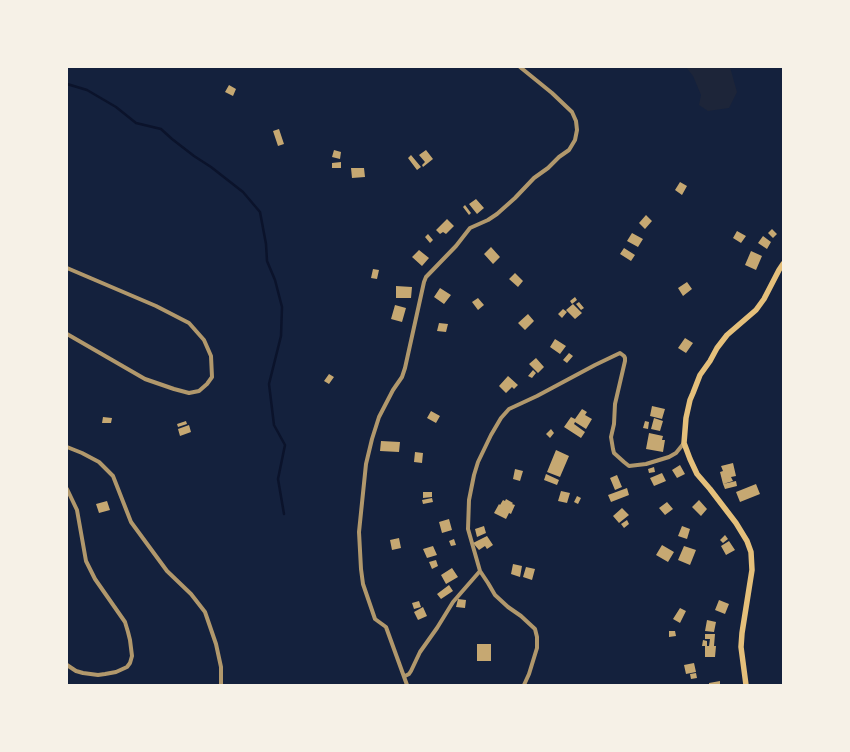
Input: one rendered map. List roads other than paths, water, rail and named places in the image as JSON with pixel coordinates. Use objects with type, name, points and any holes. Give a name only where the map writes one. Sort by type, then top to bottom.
[{"type":"main road","points":[[746,685],[741,647],[752,570],[751,552],[747,541],[736,523],[697,474],[684,443],[686,418],[690,400],[700,375],[717,348],[728,335],[756,310],[764,299],[783,264]]},
{"type":"street","points":[[407,685],[386,627],[375,619],[363,584],[360,568],[359,532],[366,464],[379,417],[393,390],[402,377],[405,368],[426,277],[456,246],[470,228],[497,214],[534,178],[569,150],[575,140],[577,130],[576,121],[572,112],[552,93],[520,67]]},
{"type":"street","points":[[67,268],[156,306],[189,323],[204,340],[211,356],[212,377],[199,391],[189,393],[174,389],[145,379],[67,334]]},
{"type":"street","points":[[524,685],[537,648],[535,629],[495,595],[480,571],[468,529],[468,512],[474,475],[478,462],[500,418],[509,409],[620,353],[624,356],[625,361],[615,404],[614,424],[611,437],[614,453],[629,466],[646,464],[661,460],[676,453],[684,443]]},
{"type":"street","points":[[67,447],[99,462],[113,476],[131,522],[167,571],[191,594],[205,612],[216,644],[221,667],[222,685]]},
{"type":"street","points":[[67,490],[77,510],[86,561],[95,579],[125,622],[130,640],[132,656],[131,662],[127,667],[116,672],[98,675],[76,671],[67,665]]},
{"type":"street","points":[[404,676],[410,674],[420,652],[453,602],[480,571]]},
{"type":"waterway","points":[[67,84],[87,90],[116,107],[136,123],[161,129],[194,156],[211,167],[243,192],[260,212],[266,244],[267,261],[275,280],[282,307],[281,336],[269,384],[274,425],[285,445],[278,479],[284,514]]}]
